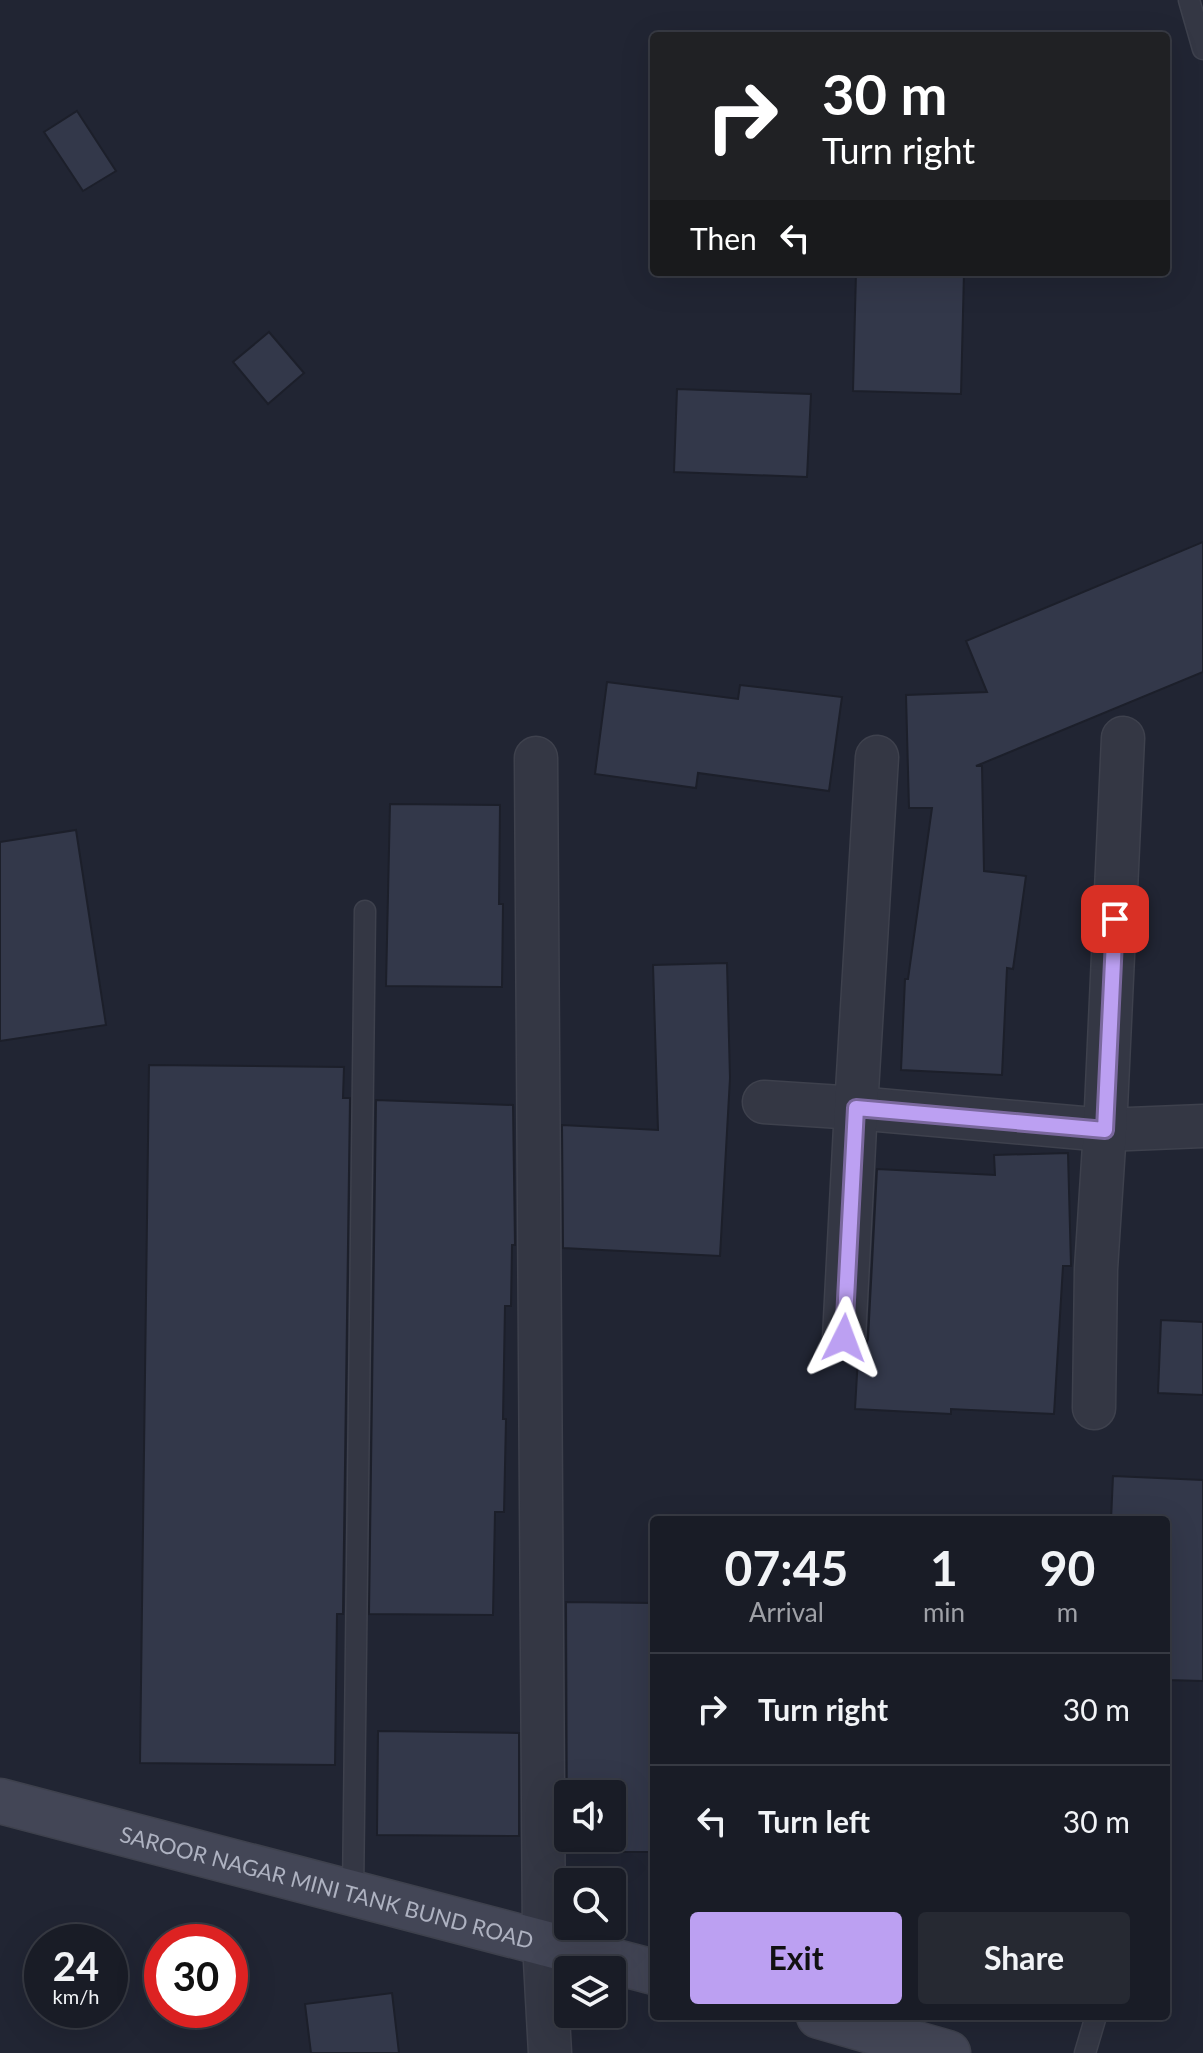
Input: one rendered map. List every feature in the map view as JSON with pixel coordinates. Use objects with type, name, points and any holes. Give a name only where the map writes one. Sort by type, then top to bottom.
[{"type":"main road","name":"SAROOR NAGAR MINI TANK BUND ROAD","points":[[0,1801],[650,1971]]},
{"type":"main road","points":[[833,2020],[948,2053]]},
{"type":"street","points":[[1094,1408],[1096,1269],[1123,738]]},
{"type":"street","points":[[844,1338],[877,757]]},
{"type":"street","points":[[536,758],[544,1943],[550,2053]]},
{"type":"street","points":[[764,1102],[1105,1130],[1203,1126]]},
{"type":"lane","points":[[1189,0],[1203,49]]},
{"type":"lane","points":[[353,1894],[365,911]]},
{"type":"lane","points":[[1085,2053],[1095,2020]]},
{"type":"building","points":[[77,111],[116,171],[83,191],[44,132]]},
{"type":"building","points":[[856,276],[964,276],[961,394],[853,391]]},
{"type":"building","points":[[269,332],[304,373],[268,404],[233,362]]},
{"type":"building","points":[[677,389],[811,394],[807,477],[674,472]]},
{"type":"building","points":[[1203,542],[1203,672],[976,766],[982,766],[984,871],[1026,876],[1013,969],[1007,968],[1002,1075],[901,1070],[905,979],[908,979],[932,808],[909,808],[906,695],[987,692],[966,641]]},
{"type":"building","points":[[607,682],[738,699],[740,685],[842,697],[829,791],[698,773],[696,788],[595,774]]},
{"type":"building","points":[[390,804],[500,805],[502,987],[386,986]]},
{"type":"building","points":[[76,830],[106,1025],[0,1041],[0,842]]},
{"type":"building","points":[[727,963],[730,1078],[720,1256],[563,1248],[562,1125],[658,1130],[653,965]]},
{"type":"building","points":[[149,1065],[344,1067],[343,1098],[350,1098],[343,1614],[337,1614],[335,1765],[140,1763]]},
{"type":"building","points":[[376,1100],[513,1105],[515,1245],[512,1245],[511,1306],[505,1306],[504,1512],[495,1512],[493,1615],[369,1614]]},
{"type":"building","points":[[1068,1153],[1071,1266],[1063,1266],[1054,1414],[951,1409],[951,1414],[855,1409],[858,1357],[868,1339],[877,1169],[995,1175],[994,1155]]},
{"type":"building","points":[[1161,1320],[1203,1322],[1203,1395],[1158,1393]]},
{"type":"building","points":[[1113,1476],[1203,1480],[1203,1681],[1170,1680],[1170,1516],[1111,1516]]},
{"type":"building","points":[[566,1602],[650,1603],[650,1852],[626,1852],[626,1780],[567,1780]]},
{"type":"building","points":[[378,1731],[519,1733],[519,1836],[377,1835]]},
{"type":"building","points":[[392,1993],[399,2053],[311,2053],[305,2004]]},
{"type":"route","points":[[844,1338],[856,1108],[1105,1130],[1115,919]]}]
